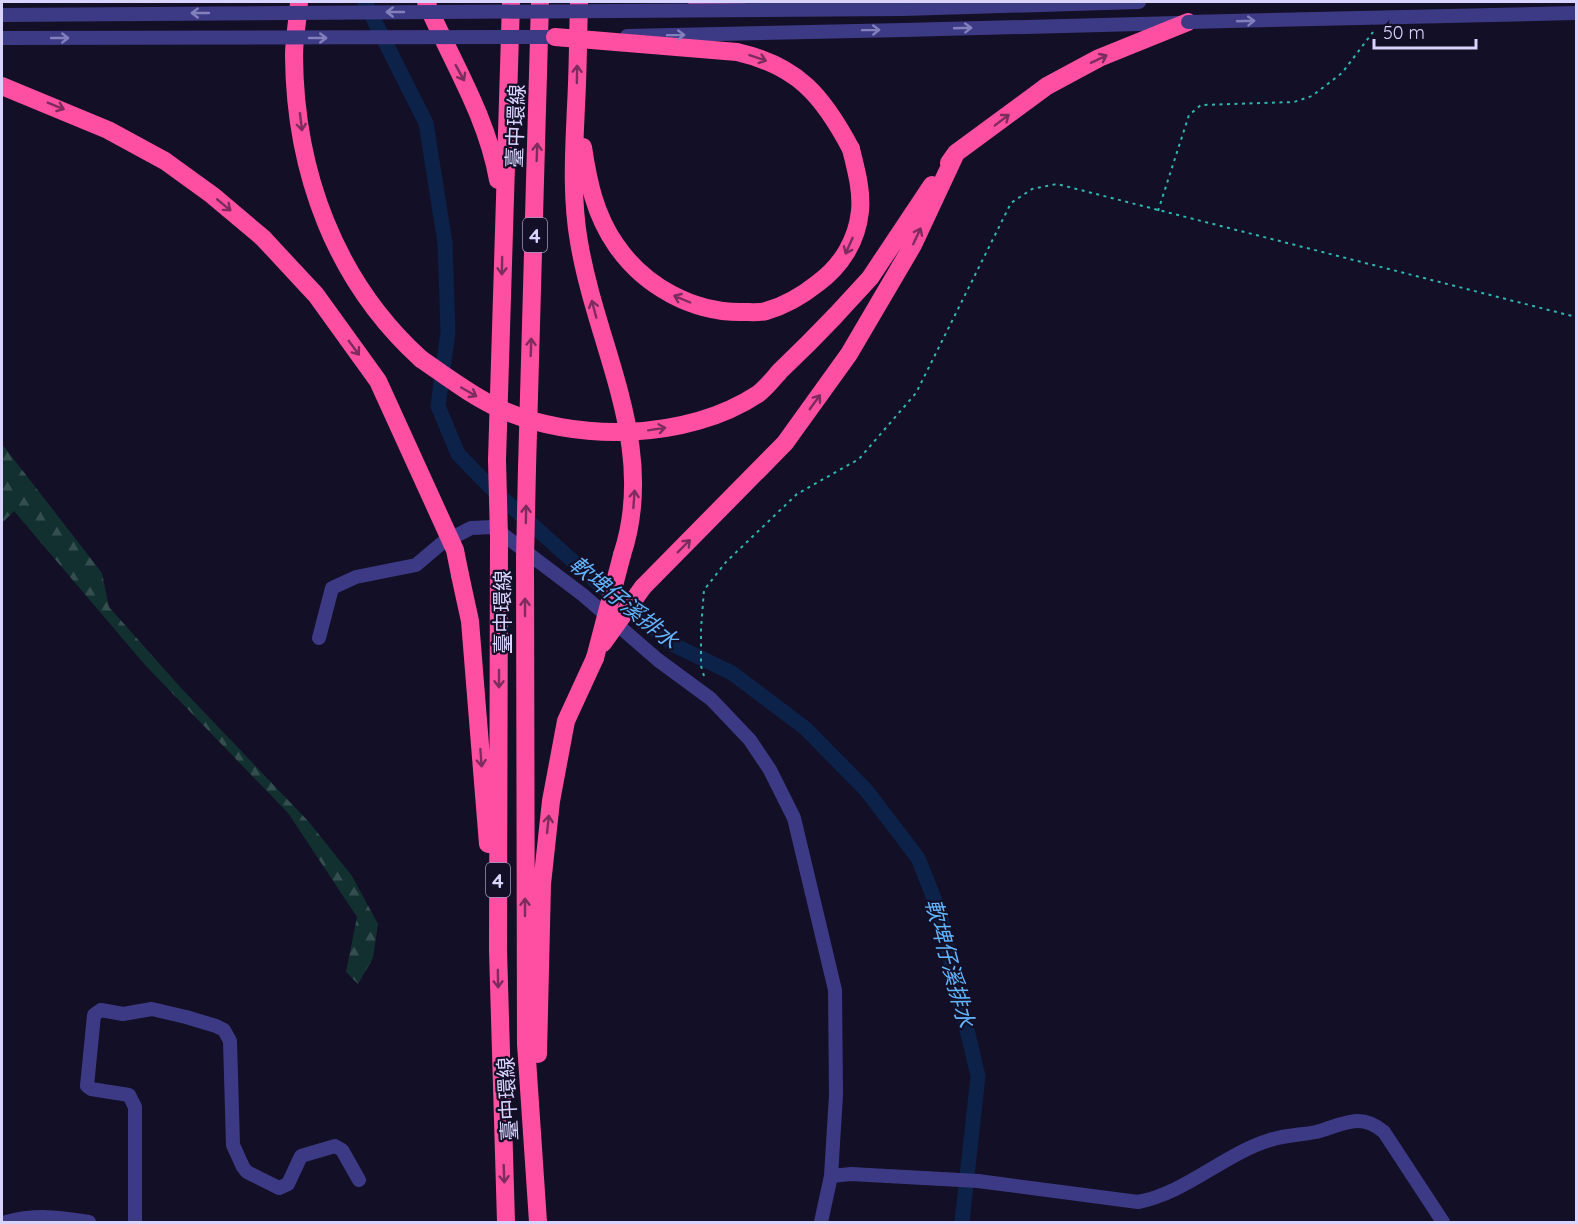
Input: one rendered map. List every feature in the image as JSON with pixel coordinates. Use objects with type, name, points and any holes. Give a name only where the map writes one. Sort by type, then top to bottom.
[{"type":"highway","points":[[299,2],[294,56],[301,126],[310,174],[326,227],[369,305],[394,334],[421,359],[461,387],[498,408],[535,420],[580,430],[616,432],[654,430],[704,420],[758,394],[870,278],[956,153],[1047,86],[1099,58],[1188,22]]},
{"type":"highway","points":[[426,2],[445,48],[465,82],[487,137],[503,208]]},
{"type":"highway","name":"臺中環線","points":[[506,1222],[498,950],[497,460],[511,2]]},
{"type":"highway","name":"臺中環線","points":[[538,1222],[526,1044],[525,560],[540,2]]},
{"type":"highway","points":[[533,1155],[542,884],[550,801],[566,721],[595,657],[632,526],[635,491],[633,456],[622,402],[602,337],[579,242],[573,197],[579,2]]},
{"type":"highway","points":[[655,11],[737,2]]},
{"type":"highway","points":[[555,38],[737,52],[760,57],[790,73],[816,93],[835,119],[851,149],[860,183],[860,212],[850,250],[828,275],[803,295],[765,311],[719,312],[678,299],[642,274],[616,245],[596,208],[587,174],[576,105]]},
{"type":"highway","points":[[2,86],[89,121],[165,161],[212,195],[262,238],[308,286],[378,381],[455,550],[470,621],[498,950]]},
{"type":"highway","points":[[595,657],[643,587],[785,443],[843,363],[914,245],[956,153]]},
{"type":"street","points":[[2,15],[903,9],[1139,2]]},
{"type":"street","points":[[2,38],[555,38],[1576,13]]},
{"type":"street","points":[[319,638],[332,588],[356,577],[416,565],[442,543],[471,528],[494,527],[584,595],[658,660],[711,699],[750,740],[770,771],[794,818],[835,990],[836,1095],[831,1176],[821,1222]]},
{"type":"street","points":[[135,1222],[135,1107],[133,1098],[129,1095],[91,1089],[87,1086],[94,1015],[101,1010],[123,1014],[152,1009],[224,1030],[230,1041],[233,1145],[247,1172],[273,1187],[283,1187],[288,1184],[301,1156],[335,1146],[342,1150],[359,1180]]},
{"type":"street","points":[[831,1176],[851,1174],[978,1181],[1138,1202],[1162,1196],[1270,1140],[1314,1132],[1359,1119],[1372,1123],[1384,1132],[1443,1222]]},
{"type":"street","points":[[6,1222],[40,1217],[89,1222]]},
{"type":"path","points":[[1157,212],[1189,115],[1201,105],[1294,102],[1312,96],[1342,73],[1374,31]]},
{"type":"path","points":[[711,699],[701,666],[704,590],[726,562],[797,494],[859,459],[916,393],[1011,203],[1032,189],[1057,184],[1157,212],[1509,298],[1576,317]]},
{"type":"green space","points":[[2,444],[102,573],[109,607],[182,689],[309,822],[352,876],[378,924],[373,958],[358,984],[346,972],[357,917],[288,813],[145,665],[14,511],[2,523]]},
{"type":"waterway","name":"軟埤仔溪排水","points":[[365,2],[426,123],[445,243],[448,332],[438,406],[458,454],[490,487],[594,580],[674,645],[732,673],[805,728],[866,790],[918,858],[939,911],[978,1076],[962,1222]]}]
